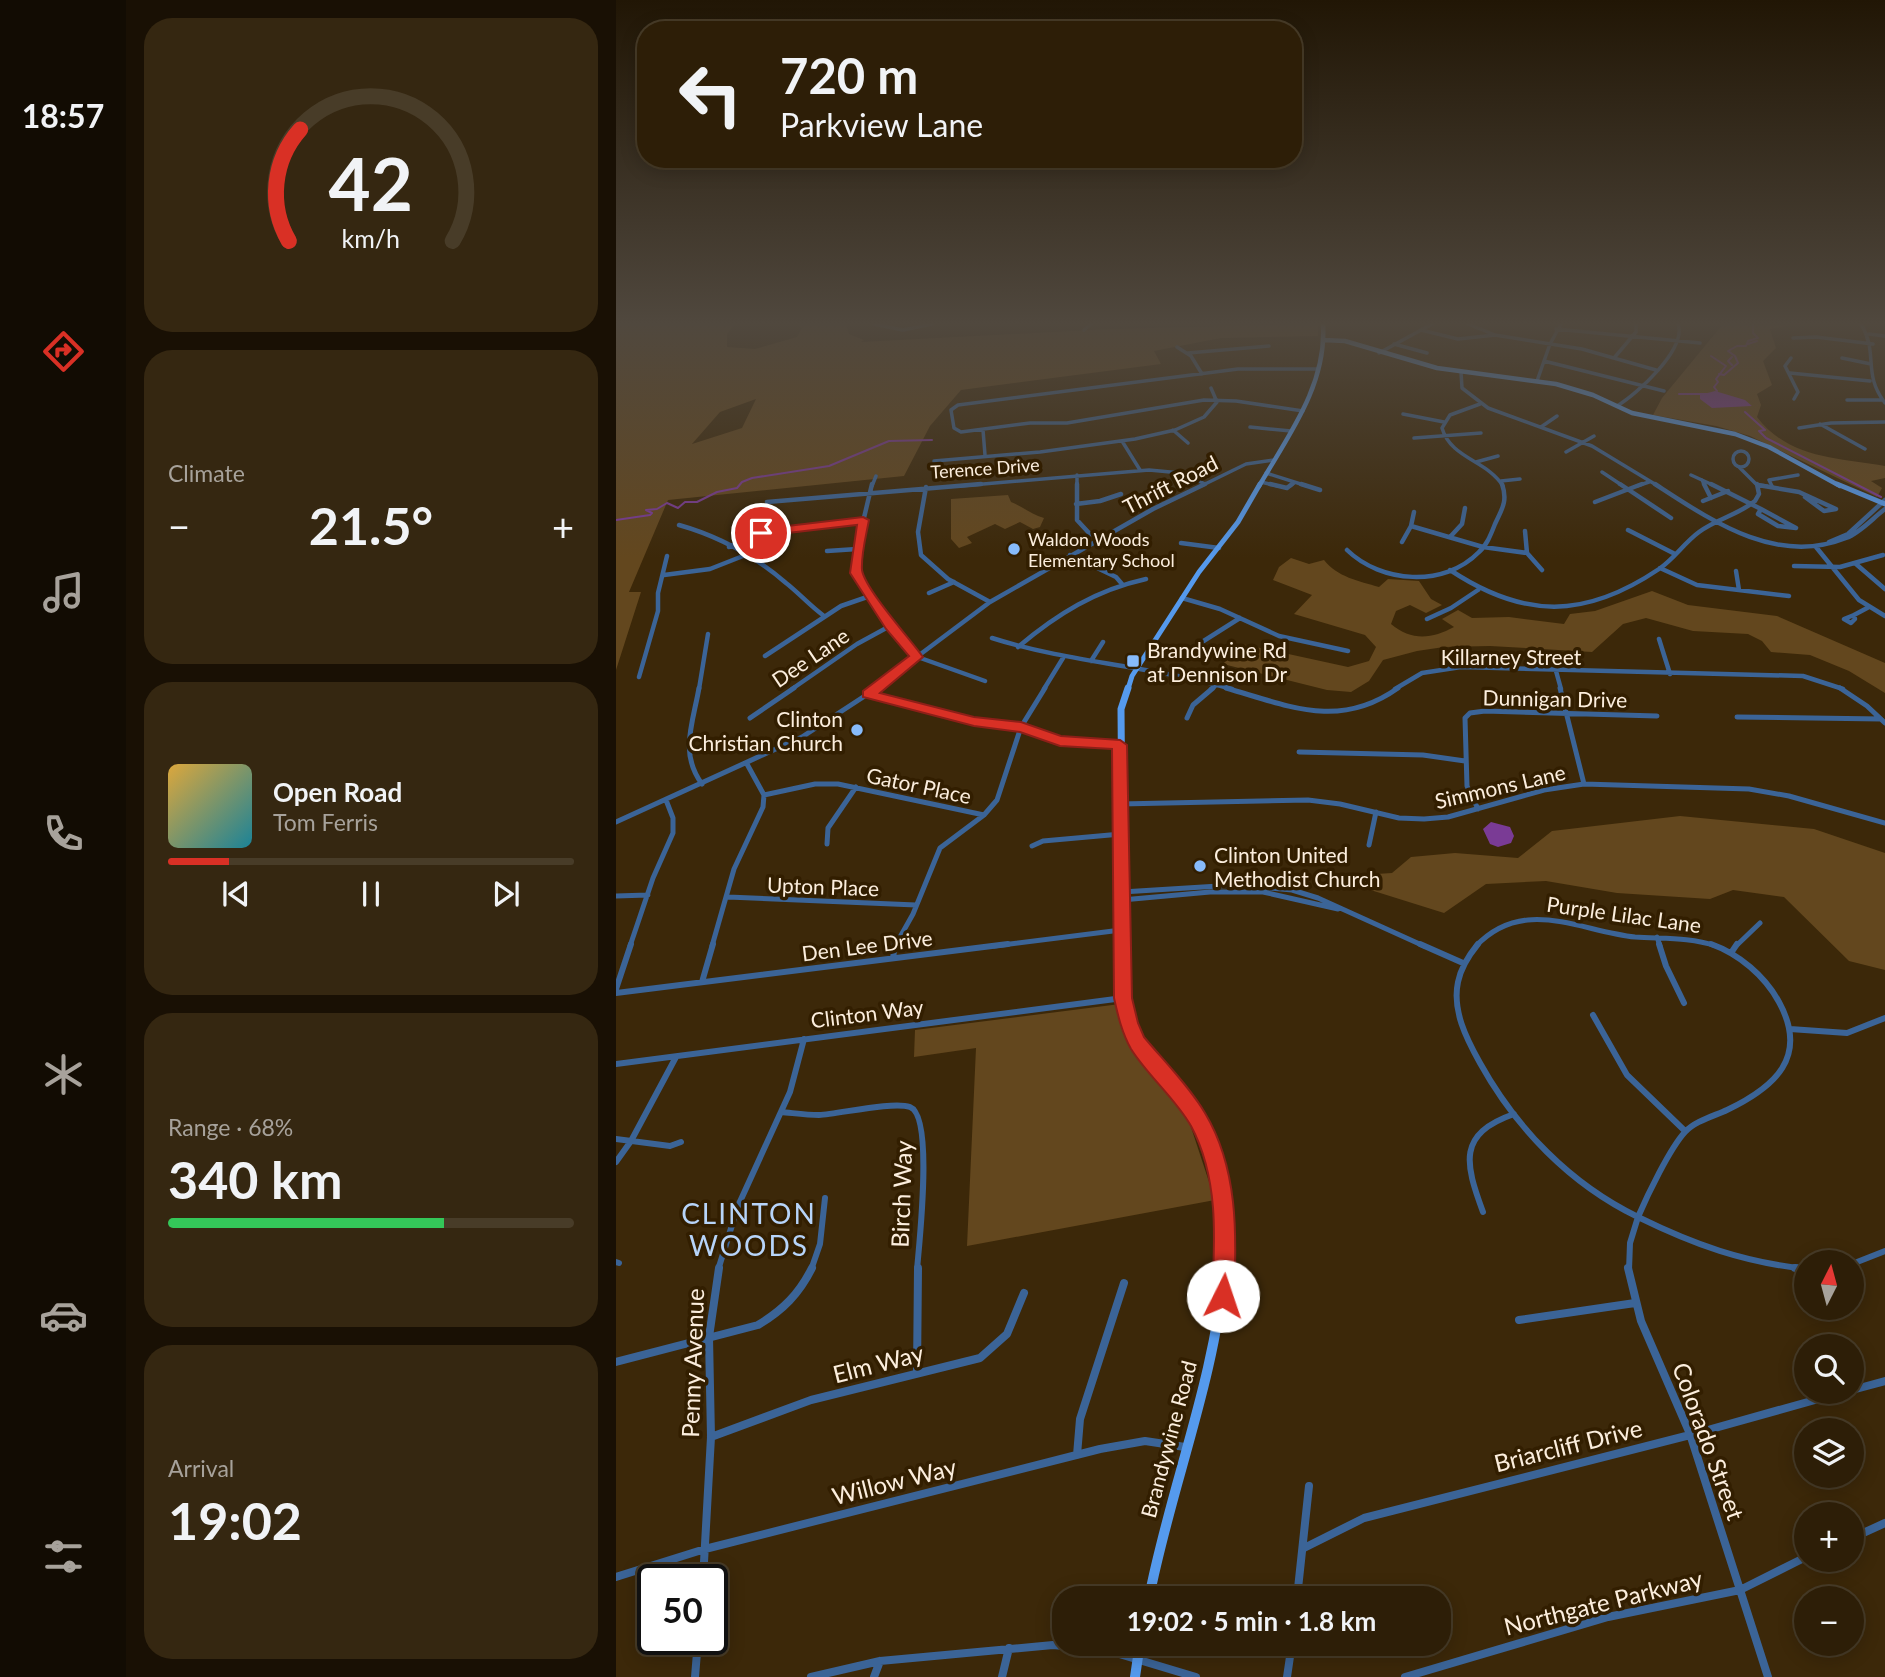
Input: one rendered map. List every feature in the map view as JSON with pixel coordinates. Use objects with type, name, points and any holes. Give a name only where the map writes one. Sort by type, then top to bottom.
[{"type":"main road","name":"Brandywine Road","points":[[1152,1586],[1223,1296],[1226,1232],[1216,1165],[1200,1124],[1138,1043],[1129,1023],[1123,998],[1120,745],[1123,698],[1137,669],[1182,598],[1238,522],[1307,402]]},
{"type":"main road","points":[[1608,402],[1645,416],[1717,430],[1757,442],[1840,486],[1884,504]]},
{"type":"main road","points":[[1135,1677],[1138,1658]]},
{"type":"street","points":[[979,402],[958,405],[951,410],[954,428],[958,432],[1067,423],[1146,408],[1197,402]]},
{"type":"street","points":[[934,461],[985,455],[1066,451],[1122,441],[1173,430],[1206,417],[1216,408],[1217,402]]},
{"type":"street","points":[[1235,402],[1303,411]]},
{"type":"street","points":[[1617,406],[1624,402]]},
{"type":"street","points":[[1347,550],[1361,563],[1388,574],[1419,576],[1450,570],[1472,558],[1483,547],[1506,500],[1501,481],[1450,446],[1443,436],[1444,422],[1455,412],[1482,404],[1614,456],[1716,522],[1762,539],[1815,546],[1829,542],[1848,534],[1884,504]]},
{"type":"street","points":[[1403,414],[1444,422]]},
{"type":"street","points":[[1542,426],[1558,416]]},
{"type":"street","points":[[1799,428],[1820,424],[1885,422]]},
{"type":"street","points":[[1820,424],[1865,449]]},
{"type":"street","points":[[1250,427],[1291,430]]},
{"type":"street","points":[[983,430],[985,455]]},
{"type":"street","points":[[1173,430],[1188,443]]},
{"type":"street","points":[[1414,438],[1481,432]]},
{"type":"street","points":[[1566,452],[1594,436]]},
{"type":"street","points":[[1122,441],[1140,470]]},
{"type":"street","points":[[1739,467],[1748,464],[1747,453],[1733,454],[1733,463],[1758,485],[1772,486],[1823,500],[1836,509],[1824,511],[1805,497]]},
{"type":"street","points":[[1476,462],[1497,456]]},
{"type":"street","name":"Thrift Road","points":[[616,822],[802,737],[868,694],[990,602],[1070,555],[1250,462],[1274,460]]},
{"type":"street","name":"Terence Drive","points":[[767,502],[870,491],[1140,470],[1176,471],[1203,484]]},
{"type":"street","points":[[1602,472],[1671,518]]},
{"type":"street","points":[[1266,473],[1320,489]]},
{"type":"street","points":[[1077,475],[1074,515],[1079,525],[1100,539]]},
{"type":"street","points":[[1691,475],[1728,491],[1796,528],[1778,526],[1758,514],[1761,509]]},
{"type":"street","points":[[1772,486],[1769,480],[1798,475]]},
{"type":"street","points":[[876,476],[857,549],[856,573],[890,626],[916,657],[985,681]]},
{"type":"street","points":[[1501,481],[1520,479]]},
{"type":"street","points":[[1702,480],[1711,498]]},
{"type":"street","points":[[1261,482],[1287,488],[1294,483]]},
{"type":"street","points":[[1595,502],[1625,488],[1651,482]]},
{"type":"street","points":[[1450,570],[1478,590],[1511,603],[1568,608],[1614,596],[1660,568],[1697,533],[1751,505],[1759,496],[1758,485]]},
{"type":"street","points":[[926,487],[918,550],[929,565],[990,602]]},
{"type":"street","points":[[1703,501],[1728,491]]},
{"type":"street","points":[[1076,504],[1100,501],[1121,494]]},
{"type":"street","points":[[1450,537],[1462,524],[1465,509]]},
{"type":"street","points":[[1402,542],[1411,527],[1414,512]]},
{"type":"street","points":[[729,547],[761,533],[863,520]]},
{"type":"street","points":[[679,525],[729,547],[787,584],[824,616]]},
{"type":"street","points":[[1411,527],[1483,547],[1527,553]]},
{"type":"street","points":[[1628,530],[1675,554]]},
{"type":"street","points":[[1525,531],[1527,553],[1542,570]]},
{"type":"street","points":[[1181,542],[1219,548]]},
{"type":"street","points":[[1815,546],[1850,590],[1869,607],[1885,616]]},
{"type":"street","points":[[827,551],[857,549]]},
{"type":"street","points":[[1070,555],[1116,577],[1122,584]]},
{"type":"street","points":[[1794,566],[1831,567],[1856,564],[1883,555]]},
{"type":"street","points":[[639,677],[658,611],[658,593],[667,556]]},
{"type":"street","points":[[664,575],[715,568],[743,556]]},
{"type":"street","points":[[1856,564],[1885,589]]},
{"type":"street","points":[[1660,568],[1691,583],[1788,596]]},
{"type":"street","points":[[1736,571],[1739,590]]},
{"type":"street","points":[[1018,648],[1035,632],[1089,595],[1146,579]]},
{"type":"street","points":[[929,593],[954,582]]},
{"type":"street","points":[[1427,619],[1451,608],[1478,590]]},
{"type":"street","points":[[765,656],[824,616],[846,604],[870,596]]},
{"type":"street","points":[[1182,598],[1208,603],[1278,636],[1336,646],[1349,651]]},
{"type":"street","points":[[1854,615],[1869,607]]},
{"type":"street","points":[[1202,642],[1240,618]]},
{"type":"street","name":"Dee Lane","points":[[750,718],[857,644],[890,626]]},
{"type":"street","points":[[702,784],[691,769],[688,755],[708,634]]},
{"type":"street","name":"Killarney Street","points":[[992,638],[1018,648],[1063,658],[1188,677],[1309,708],[1348,711],[1373,706],[1410,679],[1433,670],[1461,667],[1810,677],[1856,695],[1883,721]]},
{"type":"street","points":[[1659,639],[1670,674]]},
{"type":"street","points":[[1091,661],[1103,642]]},
{"type":"street","points":[[893,958],[895,944],[916,905],[940,848],[995,805],[1002,791],[1021,727],[1063,658]]},
{"type":"street","points":[[1556,671],[1584,783]]},
{"type":"street","points":[[1187,719],[1193,705],[1215,686]]},
{"type":"street","points":[[868,694],[974,721],[1021,727],[1066,742],[1120,745]]},
{"type":"street","name":"Dunnigan Drive","points":[[1478,809],[1467,786],[1465,718],[1469,713],[1486,711],[1657,716]]},
{"type":"street","points":[[1737,717],[1883,721]]},
{"type":"street","points":[[1299,751],[1423,755],[1465,761]]},
{"type":"street","points":[[702,982],[734,869],[761,813],[764,795],[747,764]]},
{"type":"street","name":"Gator Place","points":[[764,795],[819,783],[856,787],[984,815]]},
{"type":"street","name":"Simmons Lane","points":[[1120,804],[1308,800],[1424,819],[1448,817],[1544,790],[1584,783],[1749,789],[1788,796],[1885,823]]},
{"type":"street","points":[[827,844],[828,828],[856,787]]},
{"type":"street","points":[[616,991],[648,895],[673,833],[672,813],[666,800]]},
{"type":"street","points":[[1369,845],[1376,812]]},
{"type":"street","points":[[1032,846],[1043,841],[1121,834]]},
{"type":"street","points":[[1122,896],[1220,892],[1286,895],[1341,909],[1463,963],[1456,1005],[1460,1022],[1487,1075],[1524,1130],[1567,1172],[1637,1217],[1715,1252],[1769,1265],[1794,1268]]},
{"type":"street","points":[[616,896],[648,895]]},
{"type":"street","name":"Upton Place","points":[[728,897],[916,905]]},
{"type":"street","name":"Purple Lilac Lane","points":[[1463,963],[1476,944],[1490,933],[1516,922],[1554,919],[1621,935],[1689,937],[1731,953],[1765,981],[1776,995],[1790,1029],[1792,1051],[1780,1075],[1768,1087],[1685,1131]]},
{"type":"street","points":[[1731,953],[1760,923]]},
{"type":"street","name":"Den Lee Drive","points":[[616,991],[1121,930]]},
{"type":"street","points":[[1657,937],[1666,966],[1684,1003]]},
{"type":"street","name":"Clinton Way","points":[[616,1064],[1123,998]]},
{"type":"street","points":[[1593,1015],[1628,1075],[1685,1131],[1637,1217]]},
{"type":"street","points":[[1790,1029],[1847,1033],[1885,1018]]},
{"type":"street","name":"Penny Avenue","points":[[705,1564],[710,1437],[709,1337],[716,1276],[726,1237],[795,1078],[804,1039]]},
{"type":"street","points":[[616,1163],[631,1141],[676,1057]]},
{"type":"street","name":"Birch Way","points":[[781,1112],[817,1115],[895,1106],[910,1107],[918,1114],[924,1152],[916,1296],[917,1373]]},
{"type":"street","points":[[1483,1212],[1469,1177],[1469,1156],[1473,1140],[1480,1130],[1497,1118],[1514,1114]]},
{"type":"street","points":[[616,1139],[670,1146],[681,1142]]},
{"type":"street","points":[[616,1362],[709,1337],[734,1334],[758,1325],[787,1306],[820,1255],[825,1198]]},
{"type":"street","name":"Colorado Street","points":[[1637,1217],[1628,1257],[1629,1287],[1690,1435],[1768,1677]]},
{"type":"street","points":[[1864,1259],[1885,1251]]},
{"type":"street","points":[[1077,1455],[1083,1406],[1124,1283]]},
{"type":"street","name":"Elm Way","points":[[710,1437],[811,1400],[965,1363],[987,1354],[1013,1325],[1024,1293]]},
{"type":"street","points":[[1519,1320],[1635,1303]]},
{"type":"street","name":"Briarcliff Drive","points":[[1864,1387],[1885,1381]]},
{"type":"street","name":"Briarcliff Drive","points":[[1304,1548],[1364,1518],[1802,1404]]},
{"type":"street","name":"Willow Way","points":[[616,1577],[705,1549],[1077,1455],[1145,1441],[1185,1447]]},
{"type":"street","points":[[1299,1586],[1309,1486]]},
{"type":"street","points":[[1864,1533],[1885,1523]]},
{"type":"street","name":"Northgate Parkway","points":[[1405,1677],[1608,1617],[1740,1590],[1794,1563]]},
{"type":"street","points":[[811,1677],[880,1661],[1009,1648],[1079,1646],[1138,1658],[1196,1677]]},
{"type":"street","points":[[1003,1677],[1009,1648]]},
{"type":"street","points":[[695,1677],[697,1655]]},
{"type":"street","points":[[1287,1677],[1290,1656]]},
{"type":"street","points":[[874,1677],[880,1661]]},
{"type":"shaded area","points":[[616,402],[747,402],[720,412],[692,444],[742,428],[754,402],[950,402],[930,426],[904,476],[668,500],[629,592],[641,592],[616,670]]},
{"type":"shaded area","points":[[1660,402],[1760,402],[1757,417],[1784,441],[1816,454],[1885,466],[1885,478],[1871,481],[1882,488],[1877,497],[1750,436],[1716,426],[1653,415]]},
{"type":"shaded area","points":[[1704,402],[1748,402],[1752,406],[1712,408]]},
{"type":"shaded area","points":[[1008,495],[1011,502],[1044,518],[1040,527],[1033,529],[1020,522],[1005,529],[995,524],[967,537],[972,543],[959,548],[951,539],[951,499]]},
{"type":"shaded area","points":[[1291,558],[1309,564],[1324,560],[1342,574],[1379,587],[1388,579],[1419,581],[1431,599],[1442,605],[1426,613],[1410,605],[1396,611],[1391,624],[1414,636],[1430,636],[1454,627],[1442,619],[1458,610],[1472,618],[1509,617],[1564,624],[1570,614],[1595,611],[1652,591],[1688,605],[1777,616],[1885,663],[1885,693],[1849,671],[1810,655],[1771,652],[1762,641],[1748,634],[1693,631],[1646,618],[1623,624],[1592,652],[1490,646],[1444,647],[1417,651],[1383,660],[1369,681],[1351,692],[1327,690],[1223,664],[1242,644],[1348,667],[1369,661],[1376,647],[1365,635],[1294,614],[1312,595],[1273,580],[1279,567]]},
{"type":"shaded area","points":[[1680,816],[1814,829],[1885,853],[1885,970],[1849,961],[1784,897],[1733,890],[1710,899],[1617,893],[1546,881],[1486,884],[1444,913],[1345,882],[1344,876],[1392,873],[1411,857],[1455,853],[1518,858],[1552,831]]},
{"type":"shaded area","points":[[1491,822],[1510,827],[1514,836],[1511,843],[1498,847],[1490,844],[1483,829]]},
{"type":"shaded area","points":[[1120,1004],[1139,1058],[1189,1121],[1215,1200],[967,1246],[976,1048],[914,1057],[915,1030]]},
{"type":"waterway","points":[[1745,412],[1765,430],[1759,431],[1766,438],[1881,497]]},
{"type":"waterway","points":[[616,520],[650,515],[652,513],[646,510],[657,509],[667,503],[678,508],[685,502],[697,502],[717,492],[737,488],[742,482],[752,478],[829,466],[889,441],[932,440]]},
{"type":"place","name":"Waldon Woods Elementary School","points":[[1014,549]]},
{"type":"place","name":"Brandywine Rd at Dennison Dr","points":[[1133,661]]},
{"type":"place","name":"Clinton Christian Church","points":[[857,730]]},
{"type":"place","name":"Clinton United Methodist Church","points":[[1200,866]]},
{"type":"district","name":"CLINTON WOODS","points":[[749,1229]]},
{"type":"route","points":[[761,533],[863,520],[857,549],[856,573],[890,626],[916,657],[868,694],[974,721],[1021,727],[1060,741],[1120,745],[1123,998],[1129,1023],[1138,1043],[1198,1119],[1213,1154],[1226,1232],[1223,1296]]}]
